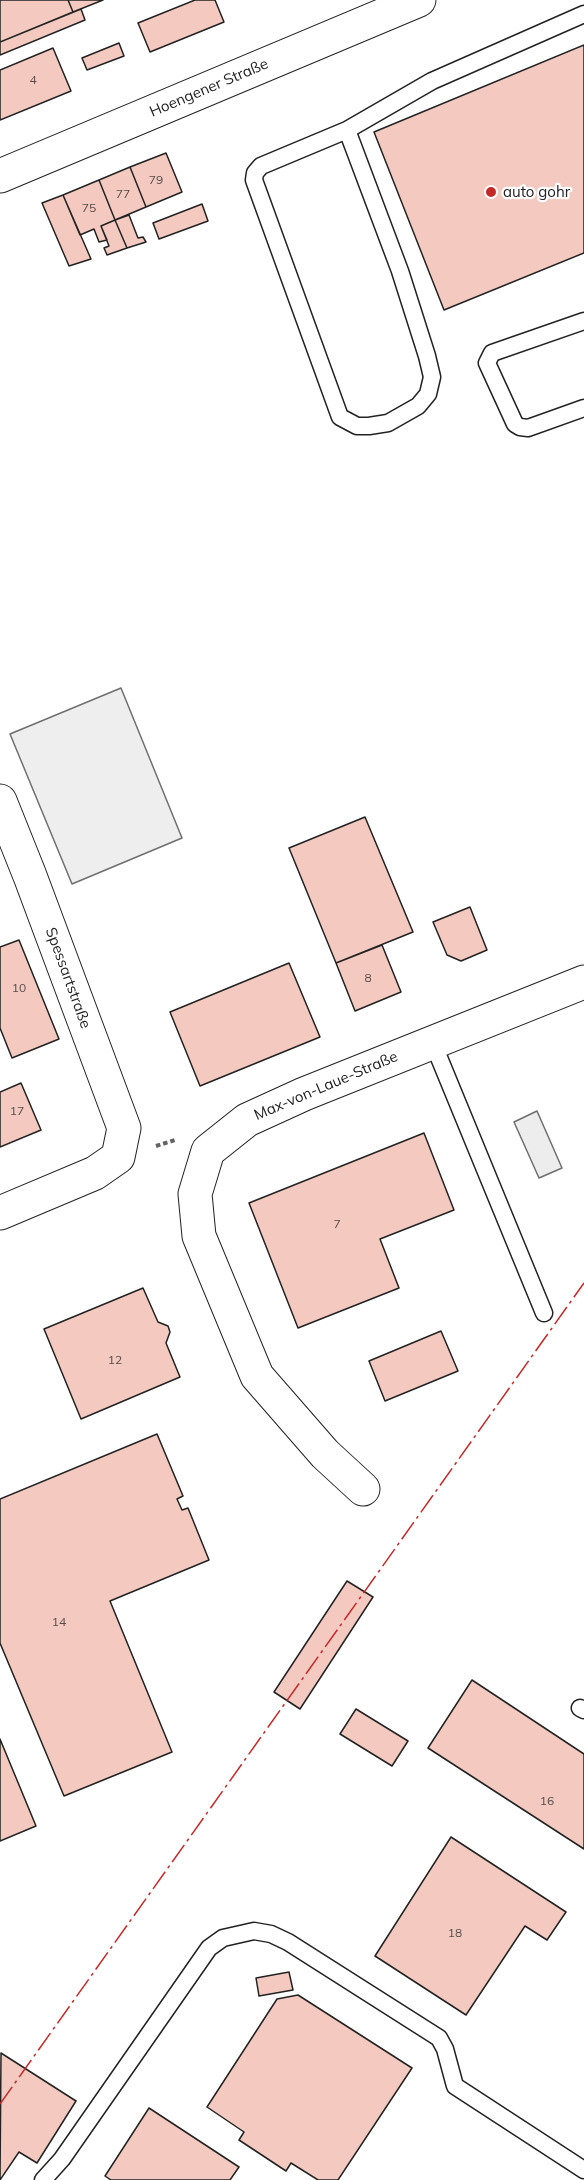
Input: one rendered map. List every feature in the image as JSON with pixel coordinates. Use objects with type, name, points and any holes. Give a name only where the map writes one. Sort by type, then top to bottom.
[{"type":"street","name":"Hoengener Straße","points":[[0,176],[419,0]]},
{"type":"street","name":"Spessartstraße","points":[[0,801],[124,1128],[118,1157],[95,1173],[0,1213]]},
{"type":"street","name":"Max-von-Laue-Straße","points":[[363,1489],[324,1454],[257,1376],[199,1236],[195,1194],[208,1151],[247,1119],[584,982]]},
{"type":"lane","points":[[347,130],[400,271],[428,356],[432,377],[428,394],[418,406],[388,423],[369,426],[357,426],[340,417],[254,180],[255,173],[261,166],[347,130],[432,81],[584,14]]},
{"type":"lane","points":[[584,321],[492,353],[487,363],[515,424],[520,427],[528,428],[584,408]]},
{"type":"lane","points":[[433,1043],[544,1313]]},
{"type":"lane","points":[[43,2180],[62,2159],[209,1948],[223,1938],[255,1931],[271,1934],[288,1942],[440,2038],[455,2086],[584,2170]]},
{"type":"shaded area","points":[[121,688],[182,838],[72,884],[10,734]]},
{"type":"shaded area","points":[[537,1111],[562,1168],[539,1178],[514,1122]]},
{"type":"building","points":[[0,0],[68,0],[73,12],[0,42]]},
{"type":"building","points":[[68,0],[103,0],[73,12]]},
{"type":"building","points":[[195,0],[215,0],[224,22],[150,52],[138,23]]},
{"type":"building","points":[[81,9],[85,20],[0,55],[0,42]]},
{"type":"building","points":[[119,43],[124,56],[87,70],[82,58]]},
{"type":"building","name":"auto gohr","points":[[584,45],[584,253],[444,310],[374,132]]},
{"type":"building","points":[[53,48],[71,91],[0,120],[0,70]]},
{"type":"building","points":[[166,153],[182,192],[146,207],[130,167]]},
{"type":"building","points":[[130,167],[146,207],[115,220],[99,180]]},
{"type":"building","points":[[99,180],[115,220],[101,226],[107,240],[99,242],[94,229],[80,235],[63,195]]},
{"type":"building","points":[[63,195],[91,259],[69,266],[42,203]]},
{"type":"building","points":[[202,204],[208,221],[159,239],[153,223]]},
{"type":"building","points":[[129,215],[138,238],[143,237],[146,242],[127,248],[115,220]]},
{"type":"building","points":[[115,220],[127,248],[107,255],[104,248],[109,246],[101,226]]},
{"type":"building","points":[[365,817],[413,932],[336,963],[289,848]]},
{"type":"building","points":[[470,907],[487,950],[461,961],[447,955],[433,922]]},
{"type":"building","points":[[19,940],[59,1039],[12,1058],[0,1028],[0,947]]},
{"type":"building","points":[[382,945],[401,992],[355,1011],[336,963]]},
{"type":"building","points":[[289,963],[320,1037],[200,1086],[170,1012]]},
{"type":"building","points":[[21,1083],[41,1130],[0,1147],[0,1092]]},
{"type":"building","points":[[424,1133],[454,1210],[380,1239],[399,1288],[298,1328],[249,1203]]},
{"type":"building","points":[[143,1288],[158,1322],[168,1326],[170,1332],[166,1343],[180,1377],[81,1419],[44,1329]]},
{"type":"building","points":[[441,1331],[458,1371],[385,1401],[369,1361]]},
{"type":"building","points":[[157,1434],[183,1496],[177,1499],[182,1510],[188,1508],[209,1560],[110,1601],[172,1752],[64,1796],[0,1643],[0,1499]]},
{"type":"building","points":[[347,1581],[373,1597],[300,1709],[274,1692]]},
{"type":"building","points":[[472,1680],[584,1754],[584,1849],[428,1748]]},
{"type":"building","points":[[356,1709],[408,1741],[392,1766],[340,1734]]},
{"type":"building","points":[[0,1739],[36,1826],[0,1841]]},
{"type":"building","points":[[451,1837],[566,1912],[547,1940],[525,1926],[466,2015],[375,1956]]},
{"type":"building","points":[[289,1972],[293,1990],[259,1996],[256,1978]]},
{"type":"building","points":[[298,1995],[412,2068],[338,2180],[318,2180],[291,2163],[286,2171],[239,2140],[244,2132],[207,2107],[277,1999]]},
{"type":"building","points":[[1,2053],[76,2101],[37,2163],[19,2152],[0,2180]]},
{"type":"building","points":[[149,2108],[239,2167],[230,2180],[111,2180],[105,2176]]},
{"type":"power","points":[[0,2104],[584,1283]]},
{"type":"place","name":"auto gohr","points":[[491,192]]}]
